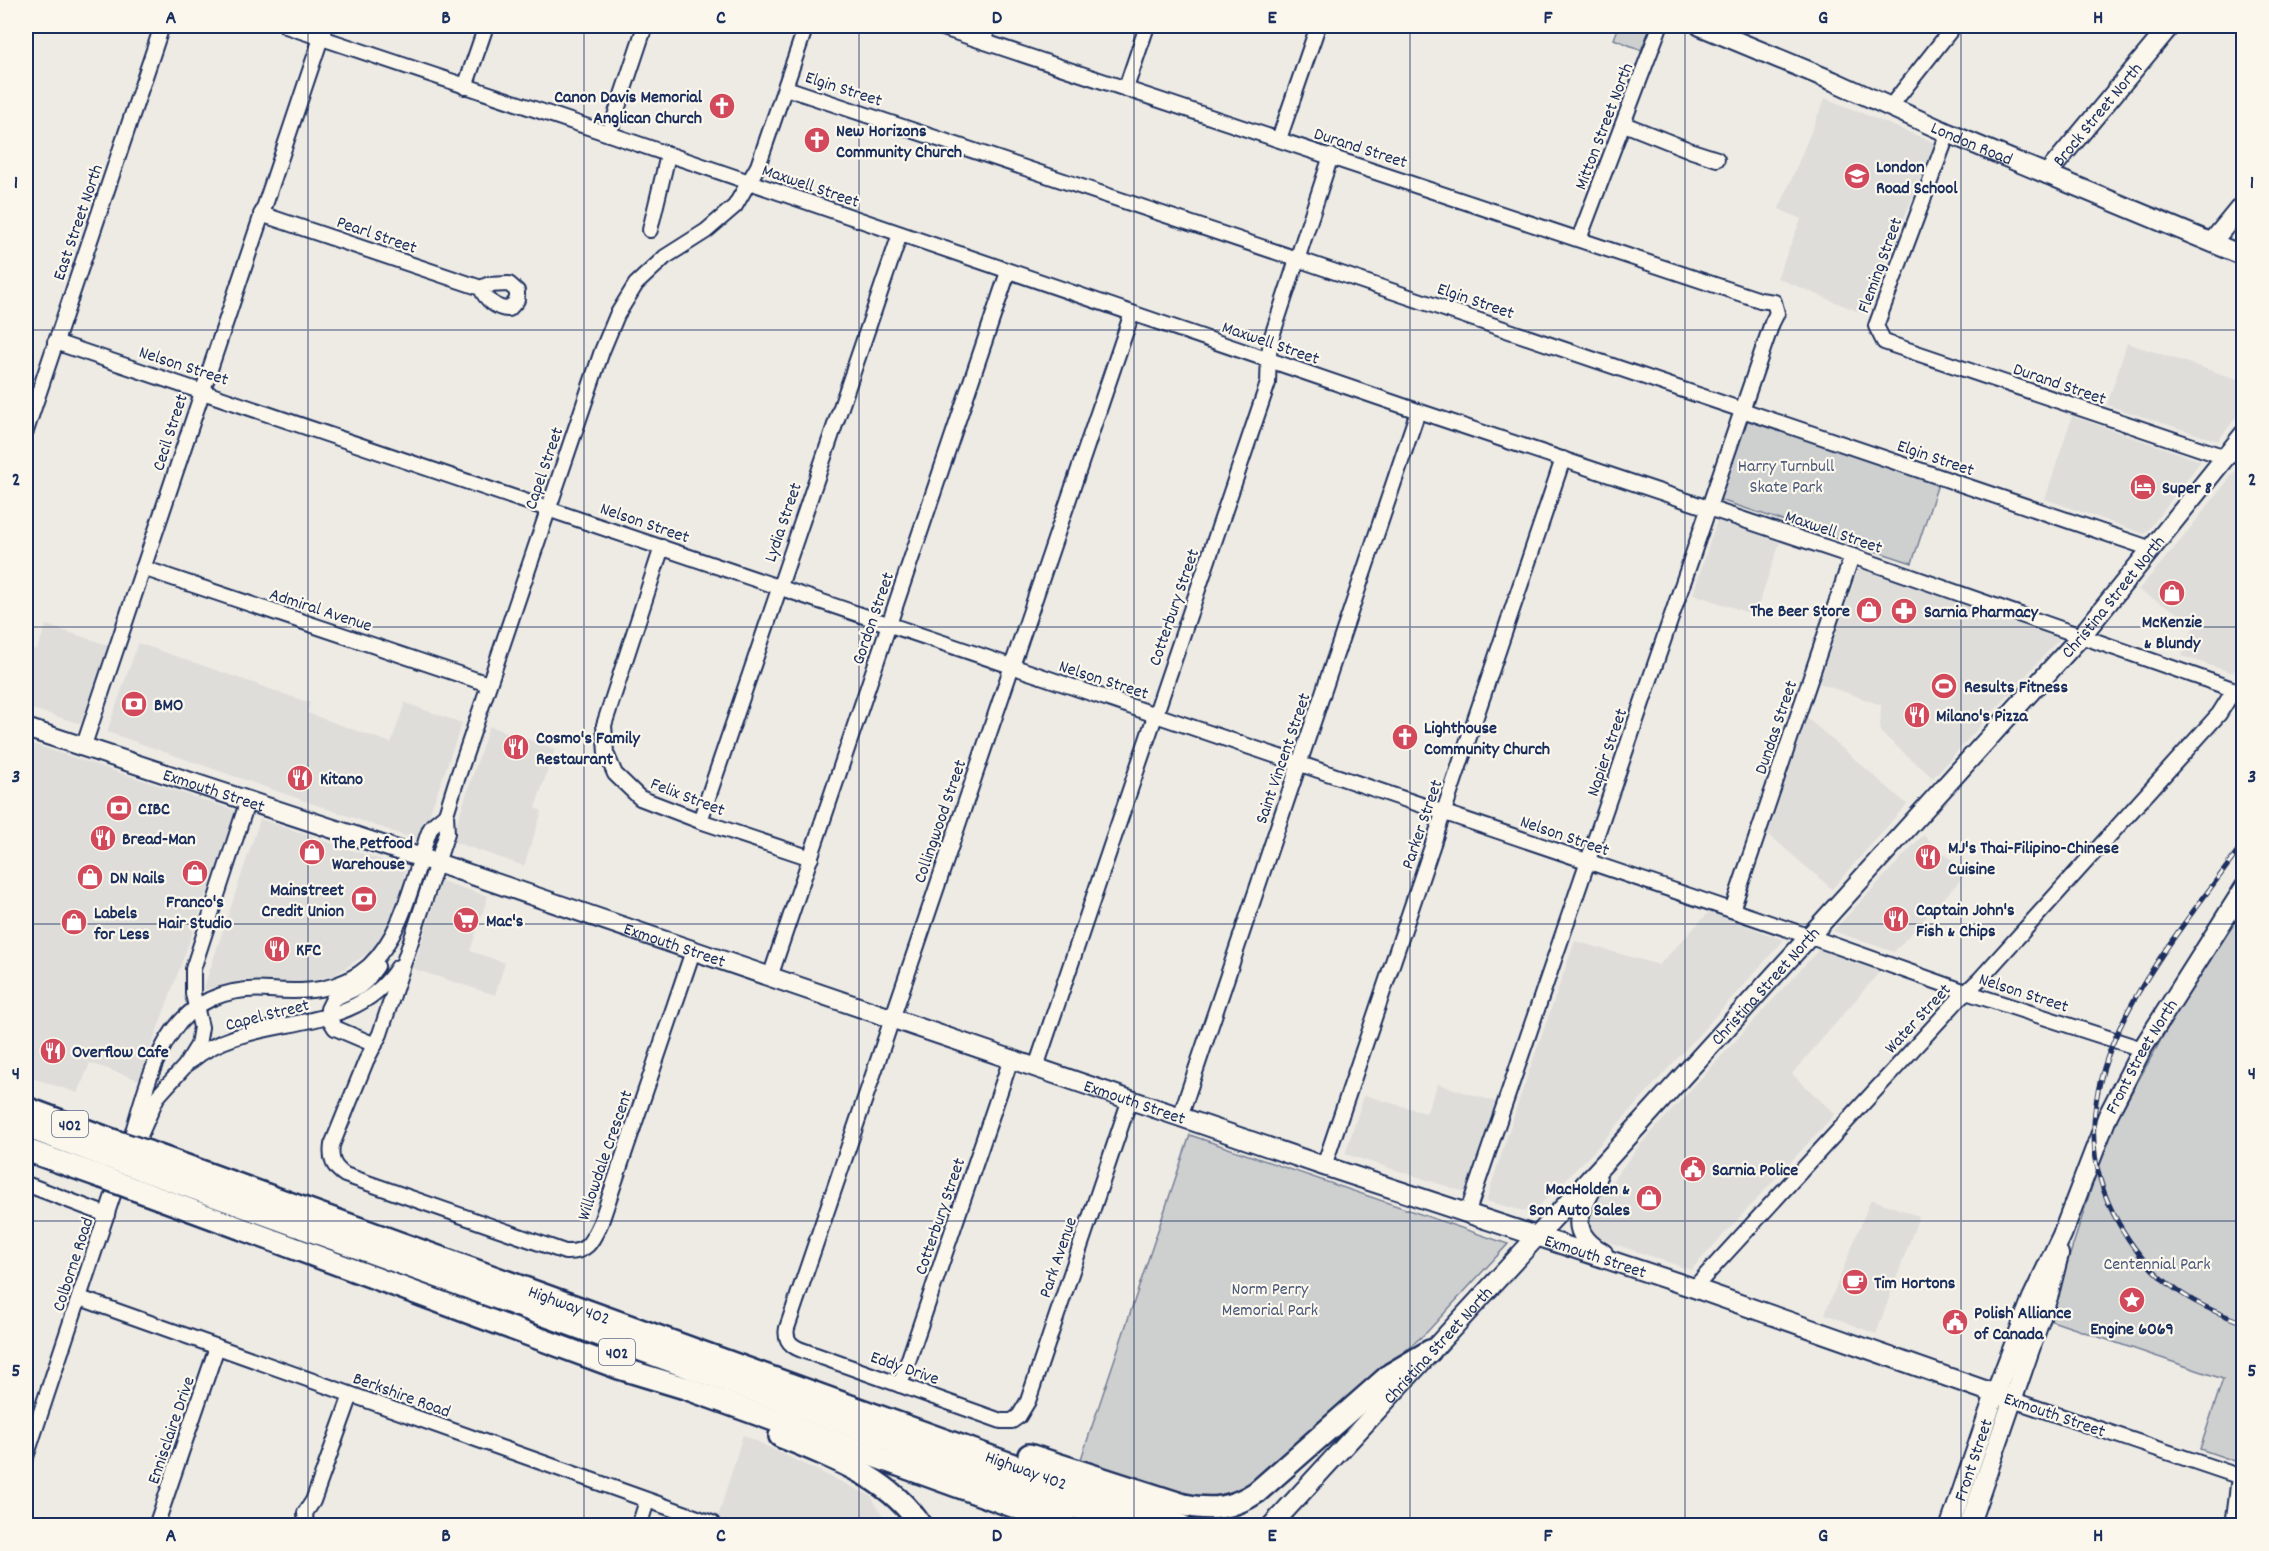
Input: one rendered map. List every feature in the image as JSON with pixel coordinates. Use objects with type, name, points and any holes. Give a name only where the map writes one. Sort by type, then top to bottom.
[{"type":"highway","name":"Highway 402","points":[[26,1108],[123,1169],[1097,1526]]},
{"type":"highway","points":[[26,1127],[123,1169],[619,1368],[857,1469],[895,1495],[911,1510],[921,1526]]},
{"type":"highway","name":"Highway 402","points":[[26,1138],[578,1307],[1181,1525]]},
{"type":"highway","points":[[26,1150],[123,1169],[1128,1526]]},
{"type":"highway","points":[[578,1307],[699,1342],[970,1437],[1184,1505],[1207,1509],[1238,1503],[1257,1492],[1391,1374],[1431,1351]]},
{"type":"highway","points":[[619,1368],[685,1388],[1068,1526]]},
{"type":"main road","name":"London Road","points":[[1700,26],[1948,133],[2244,256]]},
{"type":"main road","name":"Brock Street North","points":[[2047,174],[2170,26]]},
{"type":"main road","points":[[2212,242],[2244,203]]},
{"type":"main road","name":"Christina Street North","points":[[1271,1525],[1608,1159],[2082,635],[2244,434]]},
{"type":"main road","name":"Exmouth Street","points":[[26,728],[429,860],[1324,1166],[1694,1288],[2013,1400]]},
{"type":"main road","name":"Front Street North","points":[[1995,1394],[2037,1284],[2062,1235],[2105,1122],[2124,1082],[2142,1049],[2241,899]]},
{"type":"main road","points":[[1608,1159],[1580,1214],[1578,1228],[1581,1236],[1592,1247],[1622,1264]]},
{"type":"main road","name":"Front Street North","points":[[2013,1400],[2052,1286],[2062,1235]]},
{"type":"main road","name":"Front Street","points":[[1950,1526],[1995,1394]]},
{"type":"main road","name":"Front Street","points":[[1969,1526],[2013,1400]]},
{"type":"street","name":"East Street North","points":[[26,431],[162,26]]},
{"type":"street","name":"Maxwell Street","points":[[286,26],[323,32],[465,87],[1852,556],[2239,691]]},
{"type":"street","points":[[465,87],[486,26]]},
{"type":"street","points":[[609,134],[645,26]]},
{"type":"street","name":"Capel Street","points":[[375,1044],[335,1028],[328,1017],[329,1003],[366,981],[378,964],[429,860],[447,833],[446,814],[488,684],[602,351],[617,315],[636,284],[665,257],[705,231],[735,206],[758,166],[806,26]]},
{"type":"street","name":"Durand Street","points":[[937,26],[1760,300],[1774,302]]},
{"type":"street","points":[[983,41],[989,26]]},
{"type":"street","points":[[1126,88],[1147,26]]},
{"type":"street","points":[[1279,139],[1318,26]]},
{"type":"street","name":"Mitton Street North","points":[[1579,239],[1660,26]]},
{"type":"street","points":[[1890,107],[1954,26]]},
{"type":"street","name":"Cecil Street","points":[[83,748],[323,32]]},
{"type":"street","name":"Elgin Street","points":[[786,88],[1297,258],[2152,549]]},
{"type":"street","points":[[1624,124],[1692,152],[1717,159]]},
{"type":"street","name":"Fleming Street","points":[[1884,342],[1876,326],[1948,133]]},
{"type":"street","points":[[650,230],[668,155]]},
{"type":"street","name":"Cotterbury Street","points":[[1036,1067],[1269,382],[1272,336],[1331,156]]},
{"type":"street","name":"Pearl Street","points":[[261,214],[481,288]]},
{"type":"street","name":"Lydia Street","points":[[700,821],[900,234]]},
{"type":"street","name":"Gordon Street","points":[[770,977],[1008,272]]},
{"type":"street","name":"Napier Street","points":[[1467,1214],[1708,507],[1777,314],[1774,302]]},
{"type":"street","name":"Collingwood Street","points":[[788,1341],[785,1336],[787,1328],[1132,313]]},
{"type":"street","name":"Nelson Street","points":[[56,342],[548,507],[1011,667],[1732,910],[1966,992],[2142,1049]]},
{"type":"street","name":"Durand Street","points":[[1884,342],[2225,457]]},
{"type":"street","name":"Saint Vincent Street","points":[[1180,1117],[1418,411]]},
{"type":"street","name":"Parker Street","points":[[1324,1166],[1563,459]]},
{"type":"street","name":"Felix Street","points":[[662,547],[604,725],[606,753],[615,774],[640,798],[700,821],[811,858]]},
{"type":"street","name":"Dundas Street","points":[[1732,910],[1852,556]]},
{"type":"street","name":"Admiral Avenue","points":[[143,568],[488,684]]},
{"type":"street","name":"Water Street","points":[[1694,1288],[1980,979],[2239,691]]},
{"type":"street","name":"Colborne Road","points":[[123,1169],[157,1097],[195,1052],[201,1033],[201,1020],[192,986],[193,969],[248,800]]},
{"type":"street","name":"Capel Street","points":[[333,1163],[330,1156],[332,1145],[375,1044],[404,958],[429,860]]},
{"type":"street","name":"Capel Street","points":[[197,1008],[214,998],[236,991],[299,992],[325,989],[350,980],[362,972],[388,943]]},
{"type":"street","name":"Willowdale Crescent","points":[[333,1163],[337,1170],[345,1175],[565,1252],[575,1252],[584,1248],[590,1243],[601,1222],[693,951]]},
{"type":"street","name":"Capel Street","points":[[185,1066],[206,1051],[246,1035],[328,1017],[362,1002],[390,979],[404,958]]},
{"type":"street","points":[[176,1027],[190,1005],[193,969]]},
{"type":"street","name":"Colborne Road","points":[[26,1457],[123,1169],[156,1059],[165,1041],[176,1027],[197,1008]]},
{"type":"street","name":"Cotterbury Street","points":[[900,1385],[1011,1059]]},
{"type":"street","name":"Park Avenue","points":[[1012,1421],[1024,1410],[1028,1401],[1130,1100]]},
{"type":"street","points":[[26,1184],[107,1215]]},
{"type":"street","name":"Berkshire Road","points":[[80,1298],[647,1502],[712,1523]]},
{"type":"street","name":"Eddy Drive","points":[[788,1341],[805,1351],[900,1385],[1001,1421],[1012,1421]]},
{"type":"street","name":"Ennisclaire Drive","points":[[156,1526],[217,1347]]},
{"type":"street","points":[[306,1526],[305,1513],[313,1501],[351,1395]]},
{"type":"street","name":"Exmouth Street","points":[[2013,1400],[2241,1478]]},
{"type":"street","points":[[2234,1526],[2241,1478]]},
{"type":"street","points":[[639,1526],[647,1502]]},
{"type":"shaded area","name":"London Road School","points":[[1825,98],[1935,143],[1864,314],[1777,278],[1801,219],[1779,209]]},
{"type":"shaded area","points":[[2127,343],[2243,381],[2243,408],[2218,441],[2107,405]]},
{"type":"shaded area","points":[[2072,416],[2201,461],[2145,534],[2045,499]]},
{"type":"shaded area","points":[[2243,461],[2243,652],[2233,673],[2182,656],[2195,623],[2138,590]]},
{"type":"shaded area","points":[[1717,520],[1780,542],[1755,615],[1693,594]]},
{"type":"shaded area","points":[[1859,567],[2060,638],[1933,778],[1880,732],[1881,705],[1819,683]]},
{"type":"shaded area","points":[[46,625],[108,645],[81,724],[26,707],[26,646],[37,650]]},
{"type":"shaded area","points":[[138,643],[310,703],[307,713],[391,743],[405,703],[462,723],[420,841],[107,732]]},
{"type":"shaded area","points":[[1807,718],[1907,804],[1832,889],[1768,834]]},
{"type":"shaded area","points":[[489,726],[555,749],[535,808],[542,811],[524,866],[451,841]]},
{"type":"shaded area","points":[[26,742],[237,811],[139,1080],[90,1063],[78,1093],[26,1076]]},
{"type":"shaded area","points":[[260,819],[405,868],[403,893],[374,949],[333,976],[298,983],[244,980],[203,990]]},
{"type":"shaded area","points":[[1923,835],[1967,873],[1894,952],[1833,931]]},
{"type":"shaded area","points":[[441,881],[488,896],[470,951],[505,963],[495,995],[413,969]]},
{"type":"shaded area","points":[[1709,912],[1784,940],[1593,1152],[1532,1213],[1486,1201],[1575,941],[1659,965]]},
{"type":"shaded area","points":[[1824,944],[1882,969],[1792,1074],[1835,1114],[1691,1270],[1594,1237],[1587,1214],[1639,1146]]},
{"type":"shaded area","points":[[1438,1084],[1496,1102],[1465,1192],[1345,1154],[1364,1095],[1426,1113]]},
{"type":"shaded area","points":[[1871,1199],[1919,1216],[1876,1334],[1825,1314]]},
{"type":"shaded area","points":[[743,1435],[871,1496],[888,1525],[715,1526]]},
{"type":"green space","points":[[1619,26],[1651,26],[1641,50],[1614,39]]},
{"type":"green space","name":"Harry Turnbull Skate Park","points":[[1746,415],[1939,481],[1912,563],[1717,499]]},
{"type":"green space","name":"Centennial Park","points":[[2243,910],[2243,1464],[2200,1449],[2223,1379],[2049,1320],[2109,1133],[2181,1004]]},
{"type":"green space","name":"Norm Perry Memorial Park","points":[[1190,1135],[1508,1244],[1427,1332],[1242,1492],[1219,1499],[1189,1497],[1081,1459]]},
{"type":"railway","points":[[2244,843],[2181,928],[2150,974],[2123,1022],[2103,1071],[2094,1121],[2098,1172],[2119,1224],[2131,1243],[2143,1259],[2171,1286],[2204,1306],[2244,1323]]},
{"type":"place","name":"Canon Davis Memorial Anglican Church","points":[[722,106]]},
{"type":"place","name":"New Horizons Community Church","points":[[817,140]]},
{"type":"place","name":"London Road School","points":[[1857,176]]},
{"type":"place","name":"Super 8","points":[[2143,487]]},
{"type":"place","name":"McKenzie & Blundy","points":[[2172,593]]},
{"type":"place","name":"The Beer Store","points":[[1869,610]]},
{"type":"place","name":"Sarnia Pharmacy","points":[[1904,611]]},
{"type":"place","name":"Results Fitness","points":[[1944,686]]},
{"type":"place","name":"BMO","points":[[134,704]]},
{"type":"place","name":"Milano's Pizza","points":[[1917,715]]},
{"type":"place","name":"Lighthouse Community Church","points":[[1405,737]]},
{"type":"place","name":"Cosmo's Family Restaurant","points":[[516,747]]},
{"type":"place","name":"Kitano","points":[[300,778]]},
{"type":"place","name":"CIBC","points":[[119,808]]},
{"type":"place","name":"Bread-Man","points":[[103,838]]},
{"type":"place","name":"The Petfood Warehouse","points":[[312,852]]},
{"type":"place","name":"MJ's Thai-Filipino-Chinese Cuisine","points":[[1928,857]]},
{"type":"place","name":"Franco's Hair Studio","points":[[195,873]]},
{"type":"place","name":"DN Nails","points":[[90,877]]},
{"type":"place","name":"Mainstreet Credit Union","points":[[364,899]]},
{"type":"place","name":"Captain John's Fish & Chips","points":[[1896,919]]},
{"type":"place","name":"Mac's","points":[[466,920]]},
{"type":"place","name":"Labels for Less","points":[[74,922]]},
{"type":"place","name":"KFC","points":[[277,949]]},
{"type":"place","name":"Overflow Cafe","points":[[53,1051]]},
{"type":"place","name":"Sarnia Police","points":[[1693,1169]]},
{"type":"place","name":"MacHolden & Son Auto Sales","points":[[1649,1198]]},
{"type":"place","name":"Tim Hortons","points":[[1855,1282]]},
{"type":"place","name":"Engine 6069","points":[[2132,1300]]},
{"type":"place","name":"Polish Alliance of Canada","points":[[1955,1322]]}]
